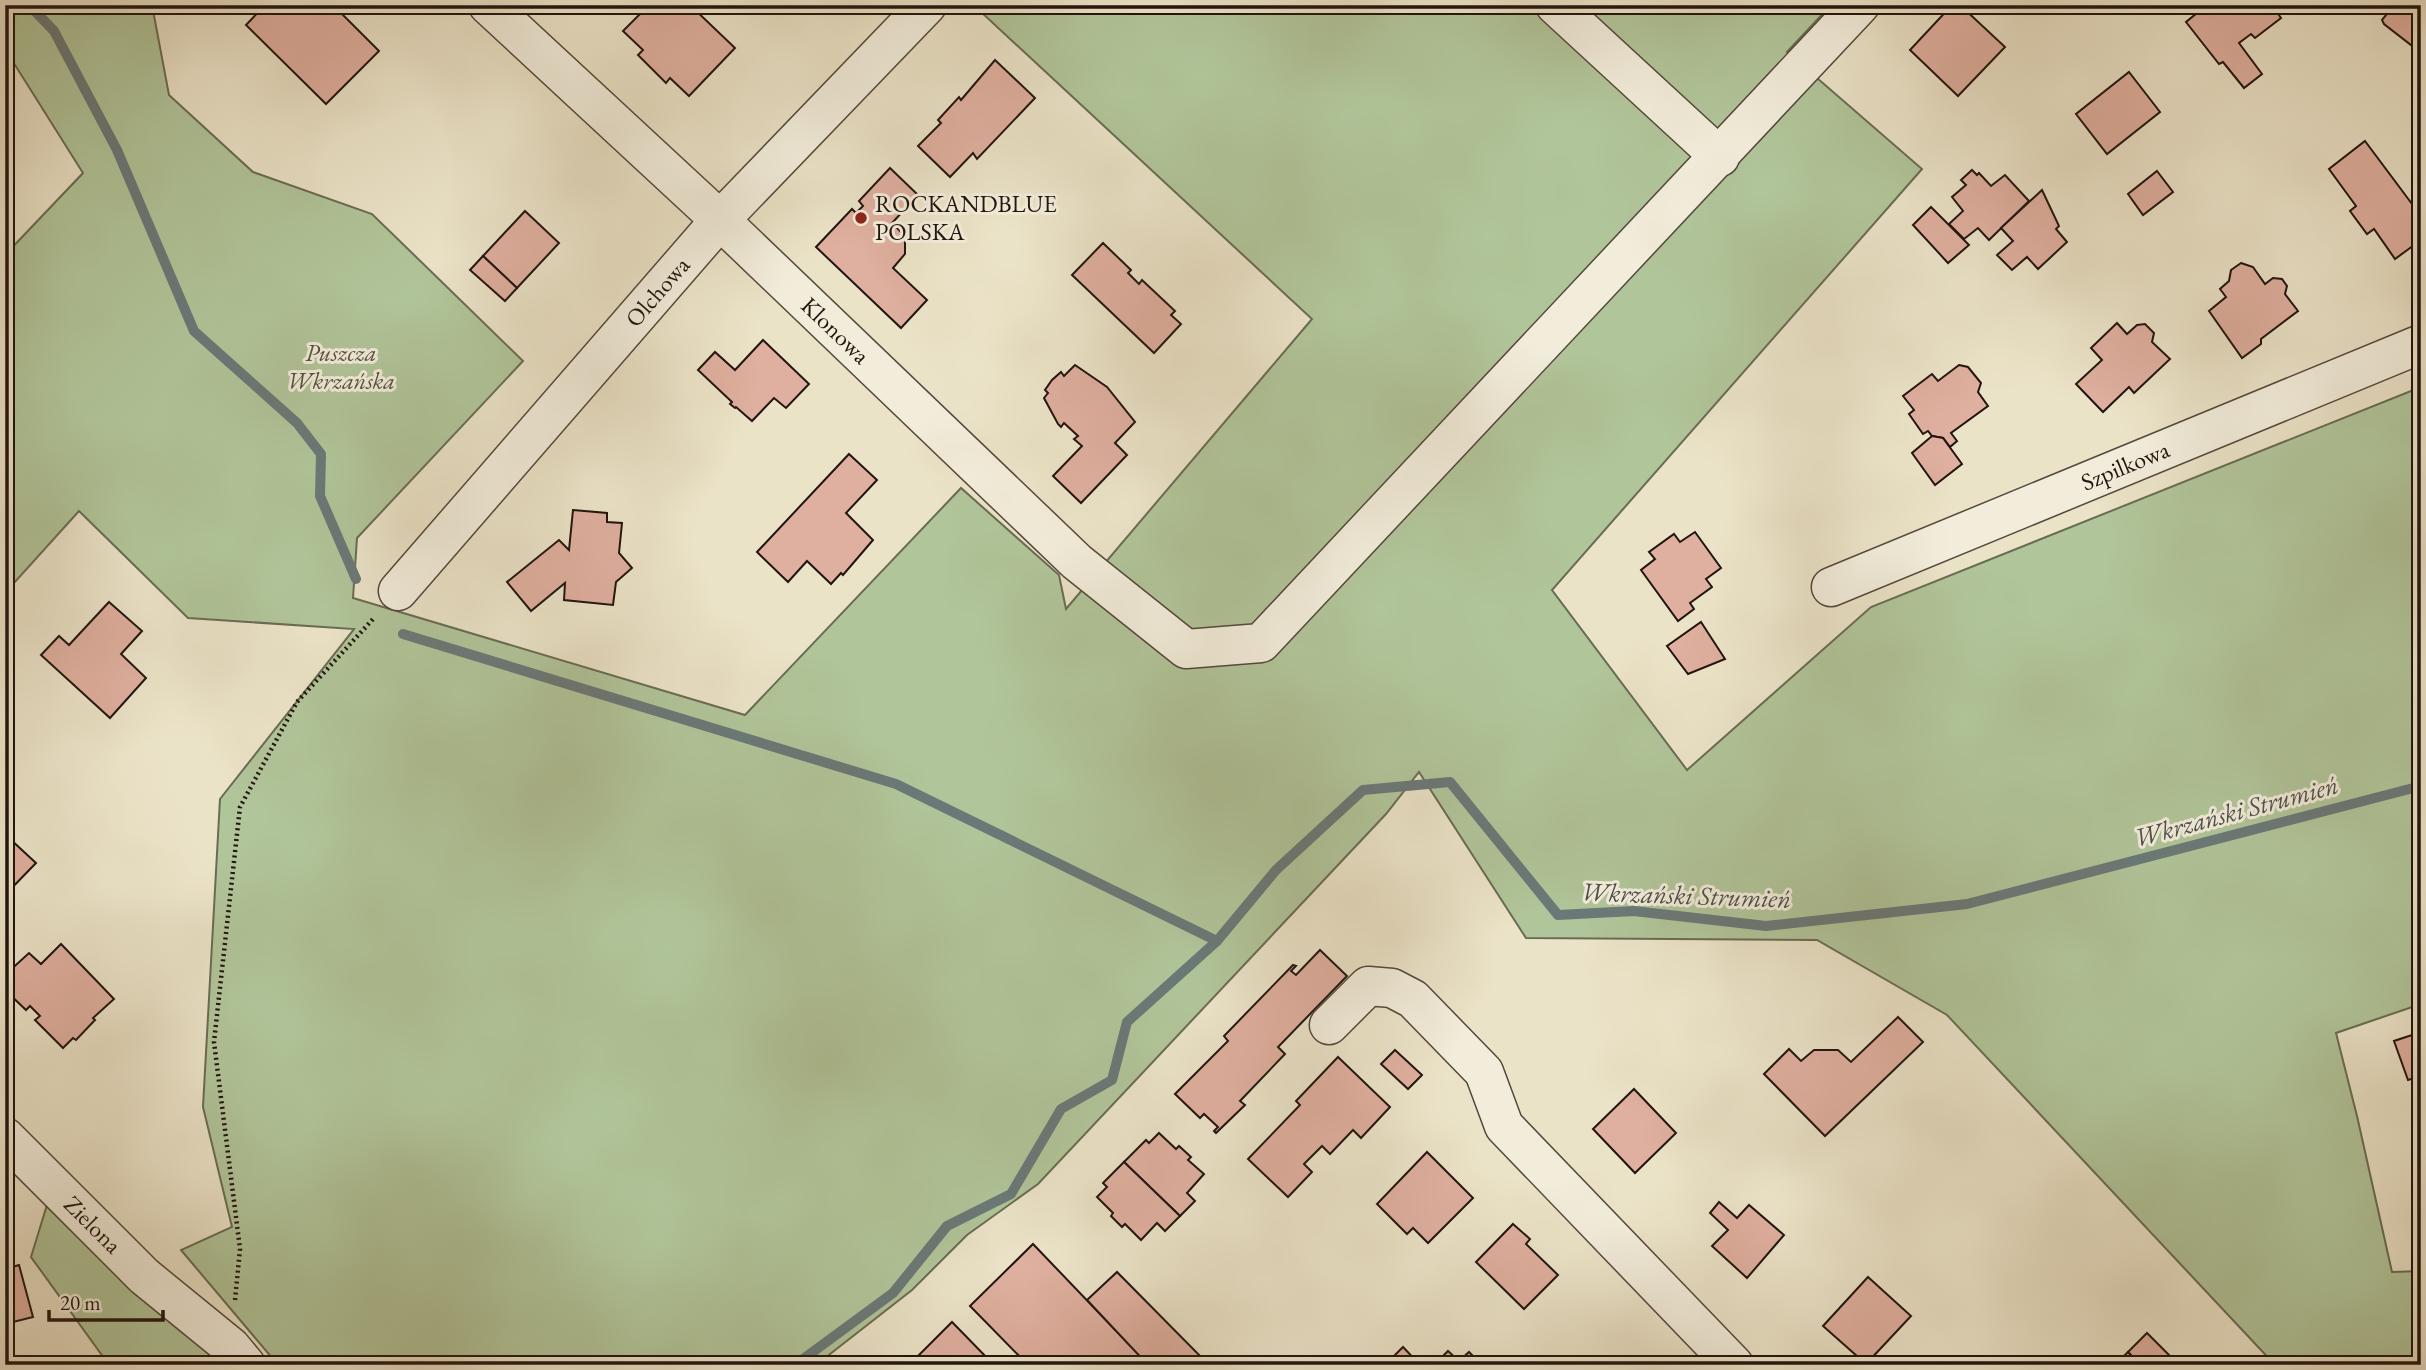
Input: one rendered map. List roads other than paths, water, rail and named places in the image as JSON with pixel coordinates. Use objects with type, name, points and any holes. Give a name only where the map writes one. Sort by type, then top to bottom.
[{"type":"street","name":"Klonowa","points":[[488,5],[720,220],[1077,562],[1186,649],[1261,643],[1720,157]]},
{"type":"street","name":"Olchowa","points":[[398,591],[720,220],[927,5]]},
{"type":"street","points":[[1555,5],[1720,157],[1860,5]]},
{"type":"street","name":"Szpilkowa","points":[[1831,587],[2421,344]]},
{"type":"street","points":[[1329,1026],[1368,986],[1392,988],[1413,999],[1484,1072],[1504,1126],[1734,1365]]},
{"type":"street","name":"Zielona","points":[[5,1137],[144,1276],[238,1356]]},
{"type":"waterway","points":[[29,5],[54,31],[117,150],[194,331],[297,423],[321,454],[320,496],[356,579]]},
{"type":"waterway","points":[[403,634],[896,784],[1217,941]]},
{"type":"waterway","name":"Wkrzański Strumień","points":[[795,1365],[893,1293],[947,1226],[1011,1194],[1061,1109],[1112,1080],[1127,1022],[1217,941],[1276,870],[1363,790],[1450,782],[1558,915],[1634,911],[1766,926],[1967,904],[2421,786]]},
{"type":"place","name":"ROCKANDBLUE POLSKA","points":[[861,218]]},
{"type":"park label","name":"Puszcza Wkrzańska","points":[[341,367]]}]
